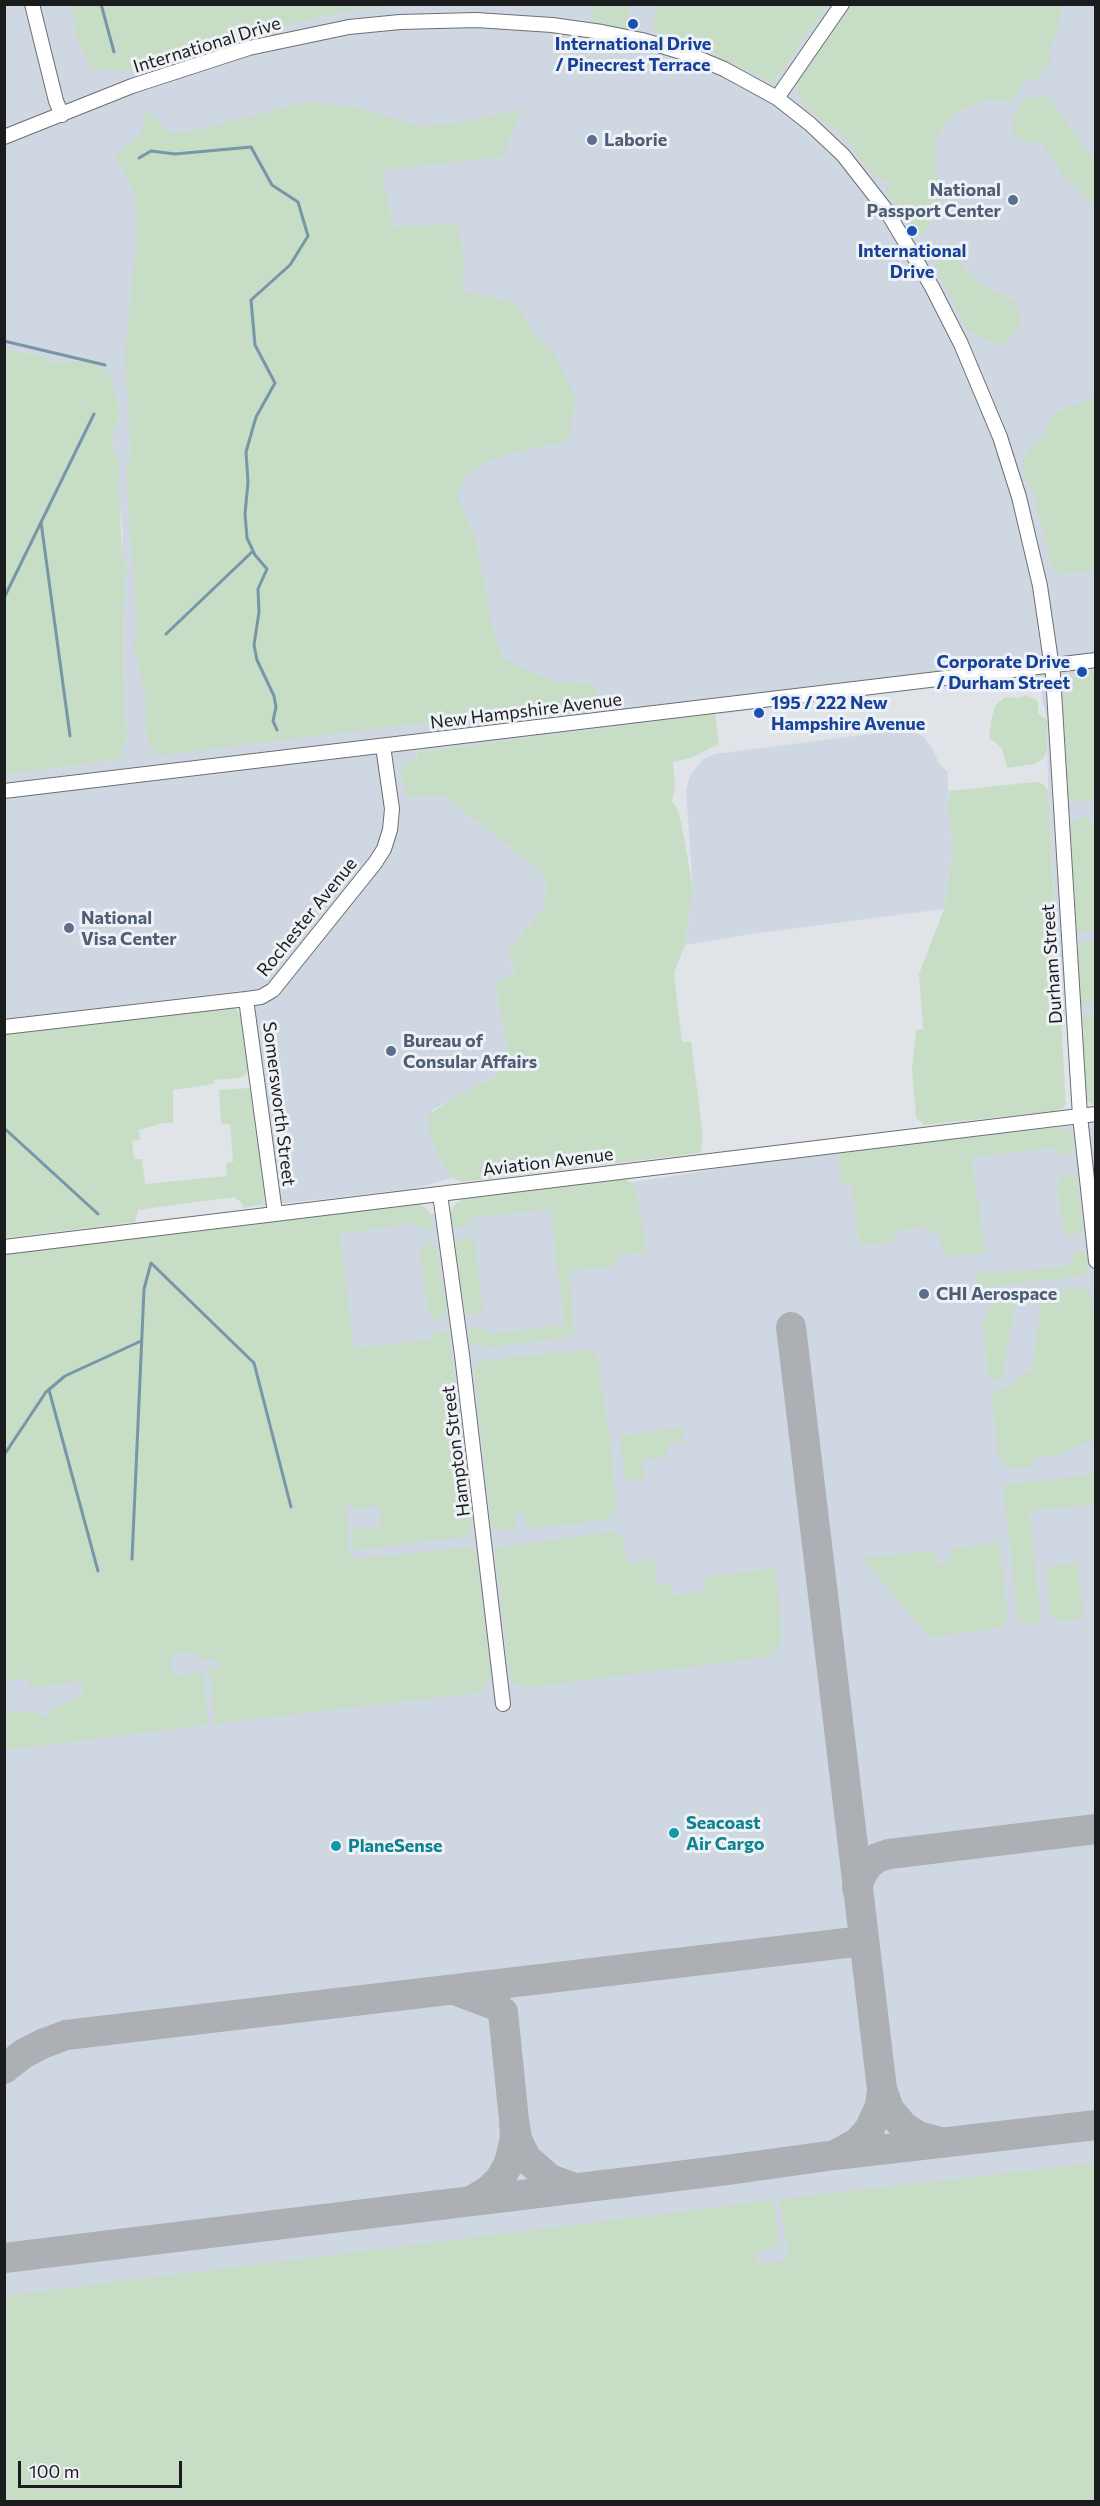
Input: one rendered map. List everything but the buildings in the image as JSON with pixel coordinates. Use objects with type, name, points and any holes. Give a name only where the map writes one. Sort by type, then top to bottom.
[{"type":"street","points":[[32,4],[56,101],[62,115]]},
{"type":"street","points":[[777,98],[842,4]]},
{"type":"street","name":"International Drive","points":[[4,137],[132,86],[249,48],[332,30],[425,20],[542,24],[642,40],[712,63],[777,98],[829,141],[863,179],[906,242],[932,287],[961,344],[990,410],[1019,497],[1040,586],[1052,665]]},
{"type":"street","name":"New Hampshire Avenue","points":[[4,791],[1095,660]]},
{"type":"street","name":"Durham Street","points":[[1052,665],[1080,1116],[1095,1261]]},
{"type":"street","name":"Rochester Avenue","points":[[4,1028],[261,997],[273,990],[384,849],[390,830],[392,809],[383,746]]},
{"type":"street","name":"Somersworth Street","points":[[246,999],[275,1213]]},
{"type":"street","name":"Aviation Avenue","points":[[4,1247],[1095,1114]]},
{"type":"street","name":"Hampton Street","points":[[440,1194],[462,1356],[503,1704]]},
{"type":"shaded area","points":[[5,5],[1095,5],[1095,828],[1088,818],[1079,841],[1095,857],[1095,1014],[1062,1017],[1048,791],[1047,720],[1038,680],[978,681],[418,752],[411,797],[443,795],[542,872],[546,886],[544,906],[508,953],[516,971],[496,984],[507,1052],[494,1079],[475,1086],[459,1097],[432,1110],[433,1140],[443,1165],[453,1178],[413,1189],[260,1206],[266,1196],[240,991],[5,1019],[4,775],[119,759],[128,735],[124,714],[123,606],[127,592],[123,583],[129,571],[122,554],[123,532],[112,449],[114,429],[120,416],[89,360],[51,363],[43,356],[5,349]]},
{"type":"shaded area","points":[[902,730],[923,736],[940,765],[948,772],[948,807],[953,848],[944,909],[751,934],[685,945],[693,888],[686,790],[690,776],[702,760],[715,754]]},
{"type":"shaded area","points":[[1095,1123],[1095,2501],[5,2501],[4,1269],[337,1229],[785,1158]]},
{"type":"green space","points":[[71,4],[449,5],[361,8],[299,22],[148,71],[92,70],[78,41]]},
{"type":"green space","points":[[658,4],[827,5],[773,83],[706,51],[657,33],[653,25]]},
{"type":"green space","points":[[592,5],[631,5],[625,29],[594,26]]},
{"type":"green space","points":[[845,5],[1063,5],[1049,51],[1051,61],[1037,79],[1022,81],[1021,90],[1010,102],[987,99],[960,111],[948,120],[935,142],[935,168],[945,197],[935,206],[928,228],[920,233],[908,226],[885,191],[889,182],[875,176],[857,156],[854,146],[833,127],[817,118],[799,97],[796,81]]},
{"type":"green space","points":[[1050,97],[1092,158],[1095,167],[1095,204],[1093,205],[1075,183],[1067,181],[1041,142],[1030,143],[1015,136],[1012,126],[1015,113],[1024,98]]},
{"type":"green space","points":[[307,102],[355,107],[421,127],[469,121],[521,109],[503,157],[381,170],[393,227],[457,224],[465,267],[461,291],[510,302],[521,310],[536,337],[555,355],[575,398],[569,437],[559,443],[510,453],[485,462],[466,477],[456,494],[476,540],[491,621],[502,658],[534,674],[558,682],[590,683],[596,689],[599,701],[164,755],[156,754],[149,744],[146,729],[146,700],[133,642],[137,636],[135,571],[131,555],[126,469],[131,454],[125,354],[138,224],[134,191],[115,155],[141,135],[145,111],[154,116],[171,134],[197,130]]},
{"type":"green space","points":[[948,247],[979,283],[1016,302],[1021,319],[1016,332],[1002,344],[991,342],[967,330],[936,267],[936,248]]},
{"type":"green space","points":[[5,349],[43,356],[52,363],[89,360],[111,375],[120,416],[114,429],[112,449],[118,458],[122,554],[129,571],[123,583],[127,592],[123,606],[124,714],[128,735],[119,759],[5,775]]},
{"type":"green space","points":[[1095,397],[1095,570],[1058,574],[1051,564],[1043,527],[1036,513],[1038,506],[1024,474],[1023,463],[1028,448],[1042,437],[1053,414]]},
{"type":"green space","points":[[1095,670],[1095,795],[1092,800],[1074,802],[1068,795],[1062,698],[1069,682],[1079,673]]},
{"type":"green space","points":[[1026,695],[1038,701],[1038,713],[1047,720],[1047,751],[1043,759],[1034,764],[1007,768],[1002,748],[989,738],[995,706],[1005,697],[1020,698]]},
{"type":"green space","points":[[715,714],[719,744],[691,758],[673,762],[675,787],[672,801],[681,822],[693,888],[685,945],[674,973],[682,1042],[691,1042],[703,1136],[701,1151],[463,1182],[456,1180],[449,1174],[441,1160],[429,1131],[429,1114],[475,1086],[494,1079],[507,1052],[496,984],[516,971],[508,953],[544,906],[546,886],[542,872],[443,795],[411,797],[406,794],[401,769],[405,762],[418,760],[418,752]]},
{"type":"green space","points":[[1035,782],[1043,784],[1048,791],[1066,1105],[1053,1111],[924,1125],[916,1117],[912,1069],[916,1030],[923,1029],[919,974],[944,909],[953,848],[948,807],[949,791]]},
{"type":"green space","points":[[1082,817],[1088,818],[1095,828],[1095,930],[1084,932],[1077,930],[1074,924],[1068,830],[1074,821]]},
{"type":"green space","points":[[1095,941],[1095,1003],[1083,1004],[1079,1002],[1075,948],[1081,943]]},
{"type":"green space","points":[[235,1008],[242,1016],[249,1070],[247,1073],[240,1078],[214,1080],[214,1084],[173,1090],[173,1123],[162,1123],[139,1130],[140,1140],[132,1141],[134,1159],[142,1159],[145,1184],[227,1176],[226,1163],[233,1162],[230,1124],[221,1124],[219,1090],[250,1088],[265,1193],[263,1204],[244,1208],[234,1197],[138,1210],[135,1222],[5,1238],[4,1035]]},
{"type":"green space","points":[[1095,1014],[1095,1106],[1085,1099],[1079,1020],[1083,1015]]},
{"type":"green space","points":[[1059,1127],[1069,1131],[1075,1142],[1073,1151],[1064,1156],[1055,1148],[971,1157],[986,1253],[943,1257],[941,1237],[926,1226],[894,1231],[895,1241],[860,1245],[852,1185],[844,1186],[841,1181],[838,1158],[840,1153]]},
{"type":"green space","points":[[1068,1175],[1077,1177],[1083,1230],[1077,1235],[1066,1235],[1062,1221],[1057,1185],[1061,1177]]},
{"type":"green space","points":[[626,1179],[636,1189],[646,1252],[615,1256],[616,1266],[568,1271],[575,1336],[492,1347],[470,1345],[468,1330],[472,1327],[481,1327],[488,1334],[565,1325],[550,1209],[470,1218],[467,1226],[459,1228],[452,1225],[451,1212],[455,1204],[465,1198]]},
{"type":"green space","points":[[418,1203],[426,1208],[431,1216],[432,1227],[429,1231],[420,1228],[416,1223],[340,1234],[354,1348],[431,1340],[433,1334],[439,1330],[449,1335],[473,1529],[465,1537],[354,1550],[352,1529],[381,1526],[379,1506],[354,1509],[348,1504],[346,1509],[350,1557],[355,1559],[472,1547],[476,1553],[491,1675],[486,1688],[475,1693],[215,1724],[209,1670],[220,1668],[219,1660],[199,1659],[193,1650],[170,1656],[173,1676],[203,1673],[208,1722],[206,1725],[5,1750],[5,1713],[37,1710],[38,1717],[50,1715],[50,1709],[60,1708],[60,1703],[75,1701],[75,1698],[83,1696],[81,1681],[30,1688],[29,1678],[5,1682],[5,1253]]},
{"type":"green space","points":[[466,1237],[472,1238],[475,1242],[483,1309],[476,1316],[466,1315],[454,1242]]},
{"type":"green space","points":[[428,1242],[432,1242],[436,1247],[447,1313],[440,1320],[432,1319],[428,1312],[420,1250]]},
{"type":"green space","points":[[1076,1250],[1083,1252],[1089,1259],[1089,1270],[1082,1276],[978,1288],[976,1272],[989,1270],[990,1274],[1069,1266]]},
{"type":"green space","points":[[1079,1287],[1087,1289],[1091,1294],[1095,1328],[1095,1441],[1086,1442],[1055,1456],[1032,1458],[1033,1467],[1008,1468],[998,1456],[992,1391],[1011,1386],[1025,1371],[1031,1372],[1041,1308],[1038,1307],[1040,1299],[1050,1292]]},
{"type":"green space","points":[[1016,1297],[1002,1379],[997,1382],[989,1379],[982,1322],[993,1302]]},
{"type":"green space","points":[[589,1349],[594,1353],[598,1363],[617,1508],[606,1520],[527,1529],[524,1514],[515,1514],[516,1529],[501,1531],[494,1528],[491,1523],[474,1366],[477,1363],[492,1360]]},
{"type":"green space","points":[[682,1427],[684,1441],[666,1444],[667,1457],[642,1460],[644,1480],[626,1481],[619,1436]]},
{"type":"green space","points":[[1095,1474],[1095,1504],[1029,1511],[1041,1618],[1036,1625],[1026,1626],[1018,1617],[1003,1485]]},
{"type":"green space","points":[[614,1531],[622,1536],[627,1563],[653,1560],[658,1585],[670,1584],[672,1595],[706,1591],[705,1577],[776,1568],[782,1639],[775,1651],[768,1657],[524,1688],[513,1683],[509,1672],[495,1548]]},
{"type":"green space","points":[[999,1542],[1008,1616],[1002,1628],[929,1637],[862,1558],[934,1550],[936,1564],[951,1561],[950,1549]]},
{"type":"green space","points":[[1077,1563],[1084,1618],[1057,1622],[1050,1614],[1046,1567]]},
{"type":"green space","points":[[1095,2163],[1095,2501],[5,2501],[4,2302],[9,2295],[774,2200],[779,2247],[757,2251],[755,2256],[758,2263],[785,2261],[788,2253],[780,2199]]},
{"type":"waterway","points":[[101,4],[114,52]]},
{"type":"waterway","points":[[139,158],[151,151],[175,154],[251,147],[272,185],[298,202],[308,236],[290,265],[251,300],[255,345],[275,383],[256,417],[246,452],[248,482],[245,514],[247,538],[255,555],[267,569],[258,589],[259,612],[254,645],[257,660],[274,696],[276,707],[273,721],[277,730]]},
{"type":"waterway","points":[[4,341],[105,365]]},
{"type":"waterway","points":[[4,598],[94,414]]},
{"type":"waterway","points":[[41,522],[70,736]]},
{"type":"waterway","points":[[166,634],[253,551]]},
{"type":"waterway","points":[[4,1128],[98,1214]]},
{"type":"waterway","points":[[132,1559],[144,1289],[151,1263],[254,1363],[291,1507]]},
{"type":"waterway","points":[[4,1455],[46,1392],[65,1376],[141,1341]]},
{"type":"waterway","points":[[49,1390],[98,1571]]},
{"type":"taxiway","points":[[791,1327],[882,2089],[889,2109],[903,2126],[918,2136],[940,2142]]},
{"type":"taxiway","points":[[857,1888],[868,1865],[877,1858],[889,1854],[1096,1829]]},
{"type":"taxiway","points":[[4,2069],[23,2054],[66,2035],[863,1941]]},
{"type":"taxiway","points":[[457,1991],[494,2005],[503,2012],[514,2120]]},
{"type":"taxiway","points":[[837,2154],[857,2143],[869,2130],[880,2106],[882,2089]]},
{"type":"taxiway","points":[[471,2201],[489,2190],[500,2179],[509,2163],[515,2138],[514,2120],[517,2139],[526,2158],[550,2179],[575,2188]]},
{"type":"taxiway","points":[[4,2258],[1096,2125]]},
{"type":"place","name":"International Drive / Pinecrest Terrace","points":[[633,24]]},
{"type":"place","name":"Laborie","points":[[592,140]]},
{"type":"place","name":"National Passport Center","points":[[1013,200]]},
{"type":"place","name":"International Drive","points":[[912,231]]},
{"type":"place","name":"Corporate Drive / Durham Street","points":[[1082,672]]},
{"type":"place","name":"195 / 222 New Hampshire Avenue","points":[[759,713]]},
{"type":"place","name":"National Visa Center","points":[[69,928]]},
{"type":"place","name":"Bureau of Consular Affairs","points":[[391,1051]]},
{"type":"place","name":"CHI Aerospace","points":[[924,1294]]},
{"type":"place","name":"Seacoast Air Cargo","points":[[674,1833]]},
{"type":"place","name":"PlaneSense","points":[[336,1846]]}]
